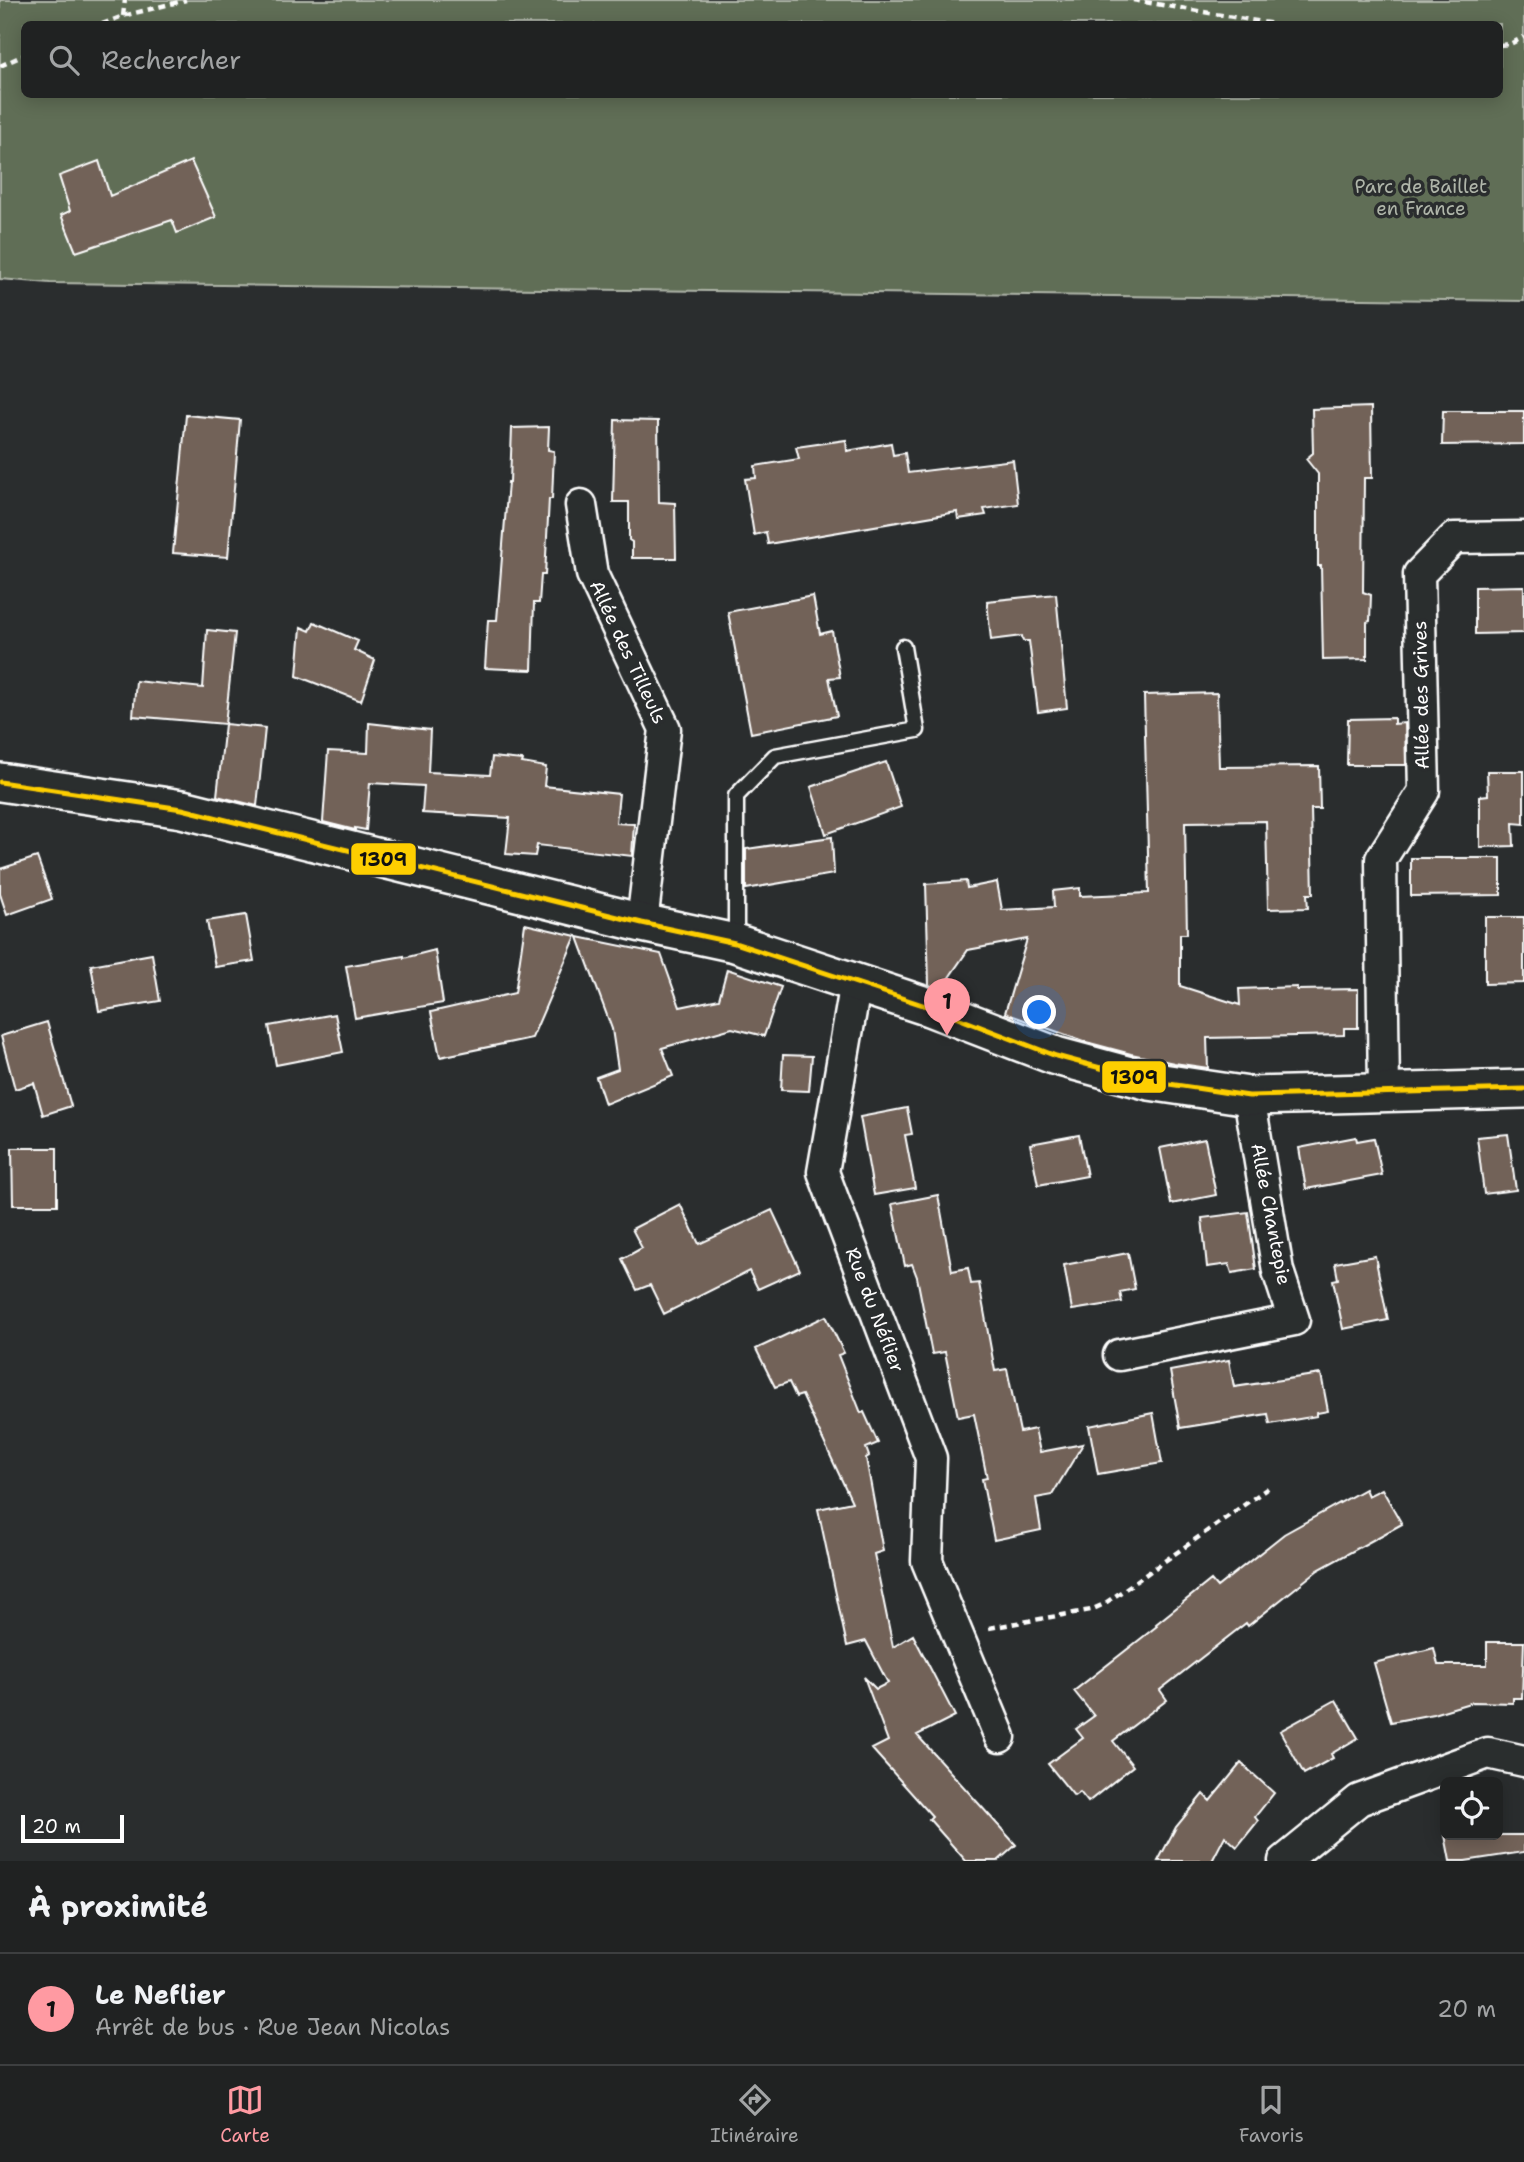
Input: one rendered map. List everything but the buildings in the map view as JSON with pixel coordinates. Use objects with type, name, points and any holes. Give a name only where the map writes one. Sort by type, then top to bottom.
[{"type":"street","name":"Allée des Tilleuls","points":[[581,505],[592,574],[665,729],[642,923]]},
{"type":"street","name":"Allée des Grives","points":[[1384,1093],[1381,859],[1423,791],[1419,574],[1454,538],[1524,537]]},
{"type":"street","points":[[0,782],[182,809],[642,923],[736,943],[929,1007],[1056,1056],[1149,1081],[1249,1096],[1524,1089]]},
{"type":"street","name":"Rue du Néflier","points":[[856,982],[823,1172],[931,1458],[927,1561],[1000,1737]]},
{"type":"street","name":"Allée Chantepie","points":[[1119,1355],[1294,1320],[1279,1271],[1249,1096]]},
{"type":"street","points":[[1284,1861],[1359,1800],[1488,1753],[1524,1761]]},
{"type":"lane","points":[[736,943],[736,796],[775,756],[917,730],[904,648]]},
{"type":"path","points":[[123,16],[125,0]]},
{"type":"path","points":[[110,21],[186,0]]},
{"type":"path","points":[[1133,0],[1256,21]]},
{"type":"path","points":[[1503,45],[1524,37]]},
{"type":"path","points":[[0,66],[21,56]]},
{"type":"path","points":[[957,1634],[1080,1612],[1104,1604],[1268,1488]]},
{"type":"green space","name":"Parc de Baillet en France","points":[[0,0],[1524,0],[1524,301],[50,283],[0,279]]},
{"type":"transit line","name":"1309","points":[[0,782],[182,809],[642,923],[735,943],[929,1007],[1056,1056],[1149,1081],[1249,1096],[1524,1089]]},
{"type":"place","name":"Le Neflier","points":[[947,1036]]}]
